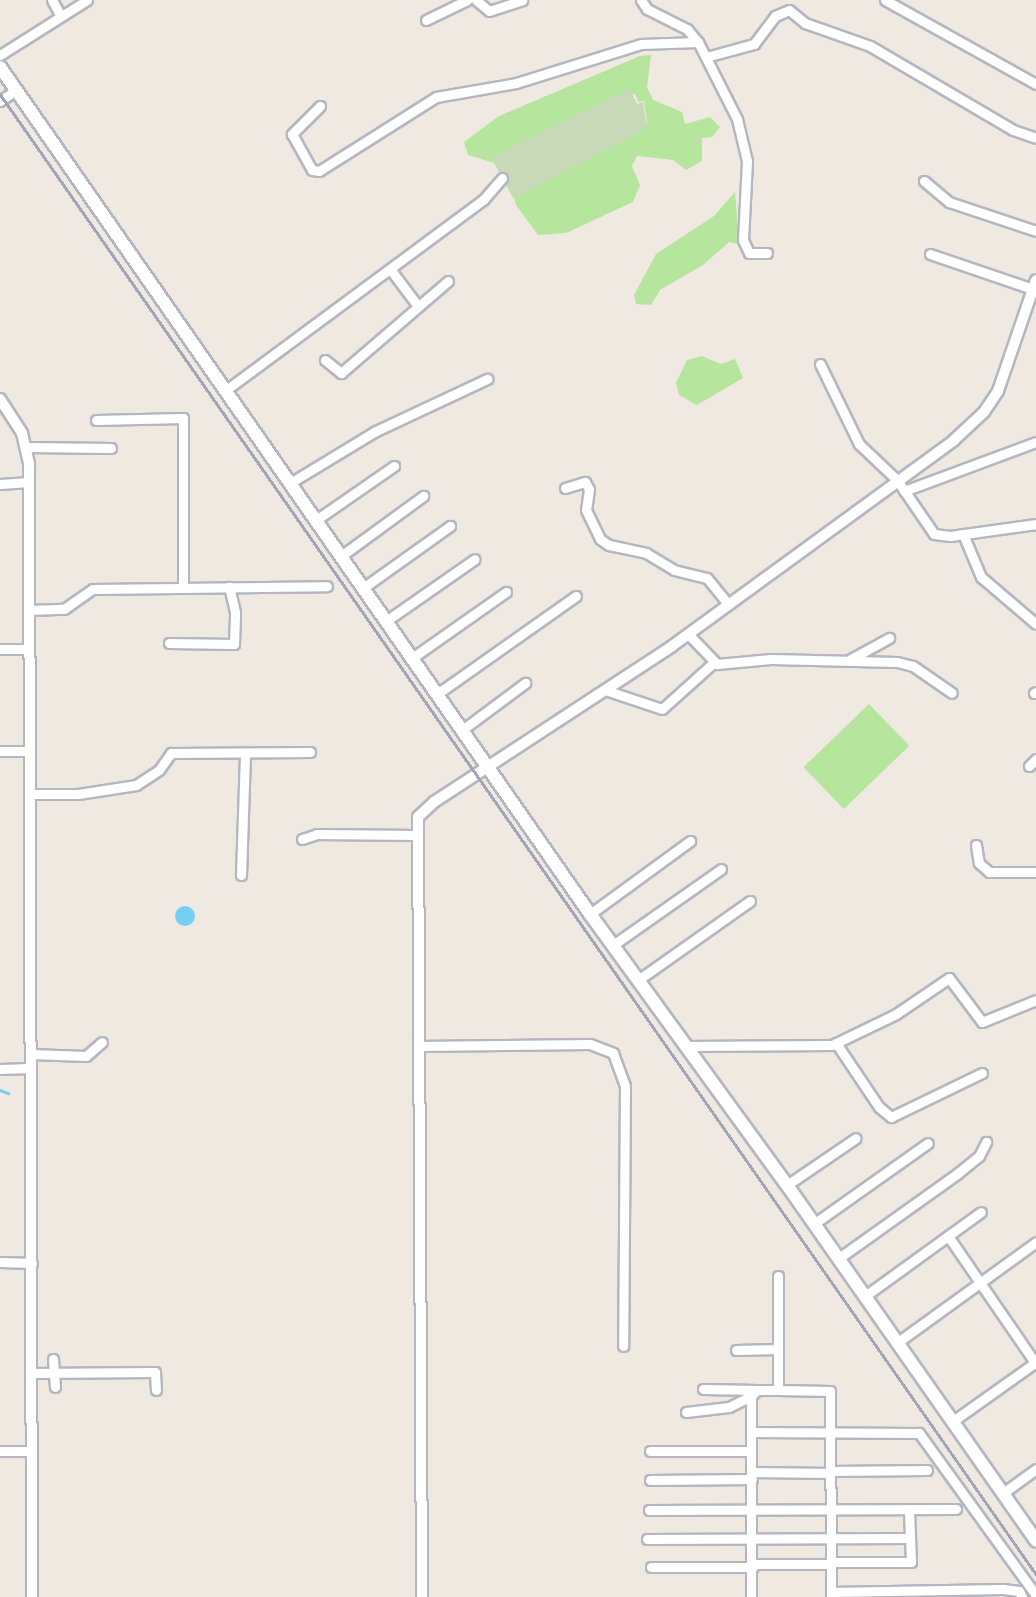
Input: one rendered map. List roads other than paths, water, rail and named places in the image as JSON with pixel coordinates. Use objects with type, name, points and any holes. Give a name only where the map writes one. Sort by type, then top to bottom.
[{"type":"main road","points":[[0,67],[590,914],[815,1223],[1003,1493],[1032,1525],[1036,1541]]},
{"type":"street","points":[[52,0],[61,16]]},
{"type":"street","points":[[0,55],[87,0]]},
{"type":"street","points":[[426,20],[467,0]]},
{"type":"street","points":[[476,0],[489,11],[522,0]]},
{"type":"street","points":[[641,0],[647,9],[687,29],[706,57],[743,138],[745,249],[754,255],[767,253]]},
{"type":"street","points":[[885,0],[1036,84]]},
{"type":"street","points":[[706,57],[754,44],[775,16],[789,10],[805,23],[870,46],[1013,130],[1036,138]]},
{"type":"street","points":[[320,106],[292,134],[312,170],[319,171],[436,97],[516,83],[641,44],[698,42]]},
{"type":"street","points":[[0,100],[16,90]]},
{"type":"street","points":[[226,390],[483,200],[502,178]]},
{"type":"street","points":[[924,181],[948,202],[1036,231]]},
{"type":"street","points":[[422,1597],[418,817],[426,808],[608,691],[688,634],[897,480],[984,412],[1009,368],[1035,284],[930,254]]},
{"type":"street","points":[[390,269],[418,306]]},
{"type":"street","points":[[325,360],[341,373],[448,281]]},
{"type":"street","points":[[820,364],[859,444],[897,480],[934,534],[963,534],[1036,524]]},
{"type":"street","points":[[290,483],[376,431],[487,379]]},
{"type":"street","points":[[0,399],[22,433],[29,482],[32,1597]]},
{"type":"street","points":[[96,420],[183,418],[183,588]]},
{"type":"street","points":[[904,491],[1036,442]]},
{"type":"street","points":[[26,447],[111,449]]},
{"type":"street","points":[[316,520],[394,467]]},
{"type":"street","points":[[0,484],[29,482]]},
{"type":"street","points":[[565,488],[585,482],[589,489],[586,510],[600,539],[609,545],[646,553],[674,570],[708,578],[728,604]]},
{"type":"street","points":[[341,556],[423,496]]},
{"type":"street","points":[[363,589],[450,526]]},
{"type":"street","points":[[963,534],[981,577],[1036,624]]},
{"type":"street","points":[[386,621],[475,559]]},
{"type":"street","points":[[29,610],[64,609],[93,589],[327,586]]},
{"type":"street","points":[[169,643],[234,644],[229,587]]},
{"type":"street","points":[[412,658],[506,592]]},
{"type":"street","points":[[437,694],[576,596]]},
{"type":"street","points":[[688,634],[713,663]]},
{"type":"street","points":[[845,663],[889,638]]},
{"type":"street","points":[[0,649],[29,649]]},
{"type":"street","points":[[608,691],[662,709],[695,684],[713,663],[771,659],[845,663],[872,660],[913,666],[952,693]]},
{"type":"street","points":[[462,730],[525,683]]},
{"type":"street","points":[[0,751],[30,751]]},
{"type":"street","points":[[30,794],[136,785],[159,770],[171,753],[310,752]]},
{"type":"street","points":[[241,876],[245,753]]},
{"type":"street","points":[[302,839],[317,834],[416,835]]},
{"type":"street","points":[[590,914],[690,841]]},
{"type":"street","points":[[975,845],[979,863],[989,872],[1036,872]]},
{"type":"street","points":[[613,945],[721,869]]},
{"type":"street","points":[[638,980],[750,901]]},
{"type":"street","points":[[686,1045],[836,1044],[896,1014],[949,978],[982,1022],[1036,1000]]},
{"type":"street","points":[[30,1054],[86,1056],[102,1042]]},
{"type":"street","points":[[418,1046],[590,1044],[613,1053],[625,1086],[623,1346]]},
{"type":"street","points":[[836,1044],[879,1107],[891,1116],[982,1073]]},
{"type":"street","points":[[0,1069],[30,1068]]},
{"type":"street","points":[[787,1185],[856,1138]]},
{"type":"street","points":[[839,1258],[958,1173],[979,1156],[986,1142]]},
{"type":"street","points":[[815,1223],[928,1143]]},
{"type":"street","points":[[866,1296],[981,1212]]},
{"type":"street","points":[[948,1236],[1036,1363],[953,1421]]},
{"type":"street","points":[[898,1342],[1036,1242]]},
{"type":"street","points":[[0,1262],[32,1263]]},
{"type":"street","points":[[778,1276],[778,1390]]},
{"type":"street","points":[[736,1350],[778,1349]]},
{"type":"street","points":[[53,1359],[55,1387]]},
{"type":"street","points":[[32,1373],[157,1372],[156,1390]]},
{"type":"street","points":[[703,1389],[754,1393],[778,1390],[830,1391],[831,1594],[1003,1589],[1019,1591],[1022,1597]]},
{"type":"street","points":[[686,1412],[729,1407],[754,1393]]},
{"type":"street","points":[[751,1597],[751,1432],[754,1393]]},
{"type":"street","points":[[751,1432],[919,1433],[1036,1595]]},
{"type":"street","points":[[0,1451],[32,1451]]},
{"type":"street","points":[[650,1451],[751,1451]]},
{"type":"street","points":[[1003,1493],[1036,1469]]},
{"type":"street","points":[[650,1480],[927,1470]]},
{"type":"street","points":[[649,1510],[956,1509]]},
{"type":"street","points":[[651,1567],[911,1562],[909,1510]]},
{"type":"street","points":[[647,1539],[910,1538]]},
{"type":"water","points":[[185,906],[192,909],[195,916],[192,923],[185,926],[178,923],[175,916],[178,909]]},
{"type":"waterway","points":[[0,1090],[8,1093]]},
{"type":"railway","points":[[0,94],[1036,1574]]}]
